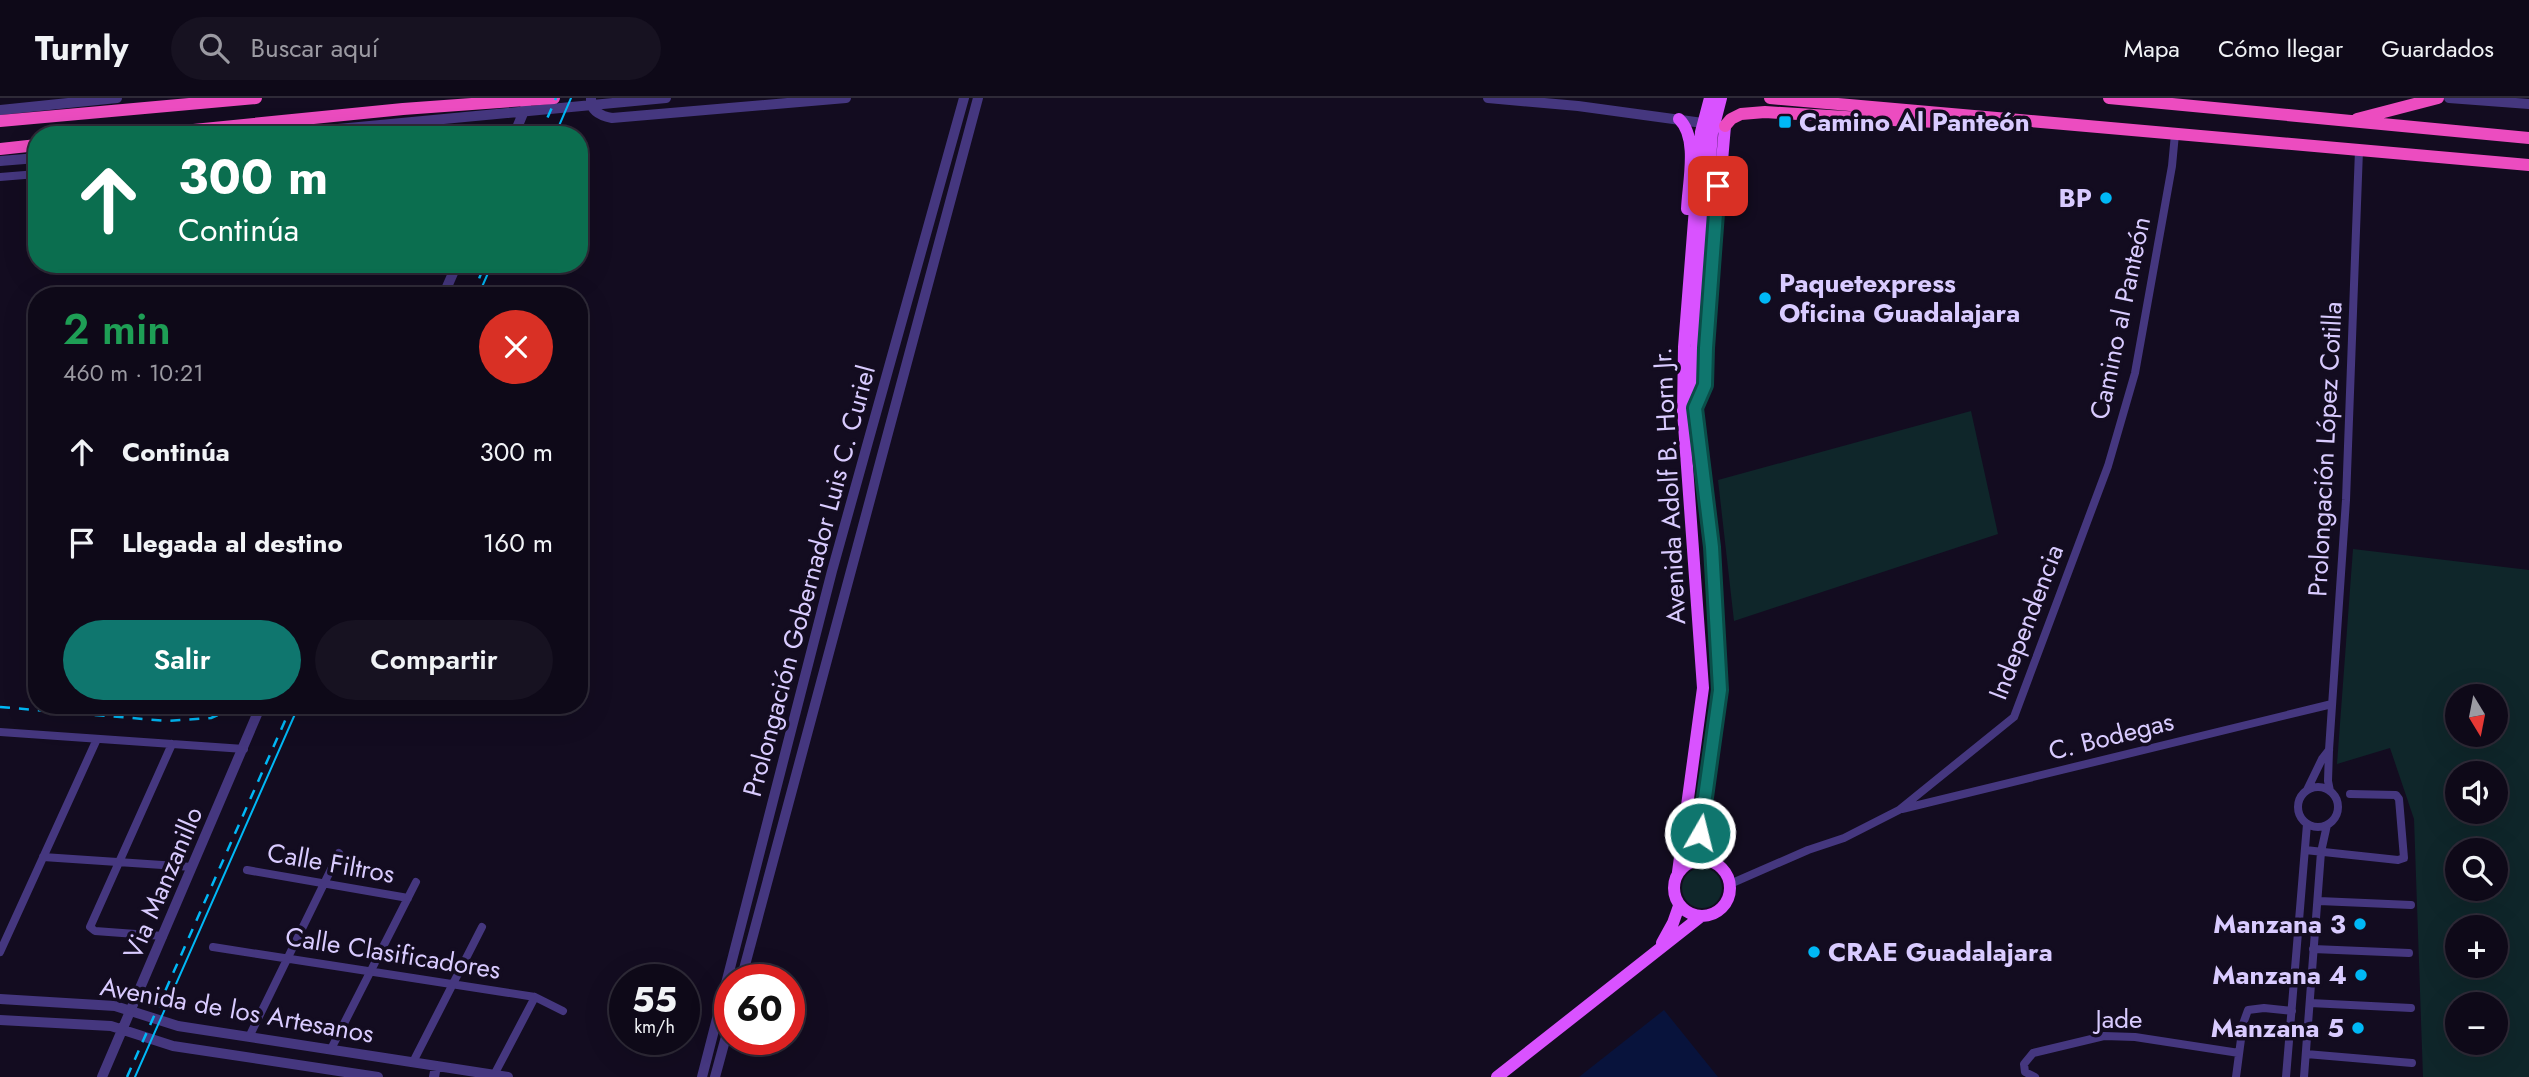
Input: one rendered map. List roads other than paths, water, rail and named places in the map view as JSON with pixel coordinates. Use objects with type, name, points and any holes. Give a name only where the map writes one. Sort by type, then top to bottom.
[{"type":"highway","points":[[0,121],[256,98]]},
{"type":"highway","points":[[233,126],[403,109],[554,98]]},
{"type":"highway","points":[[1770,98],[2529,165]]},
{"type":"highway","points":[[2109,98],[2177,101],[2529,138]]},
{"type":"highway","points":[[2349,121],[2438,98]]},
{"type":"highway","points":[[1724,126],[1741,114],[1765,112],[1963,124],[2026,121]]},
{"type":"highway","points":[[0,149],[28,146]]},
{"type":"main road","name":"Avenida Adolf B. Horn Jr.","points":[[1703,172],[1701,132],[1710,98]]},
{"type":"main road","name":"Avenida Adolf B. Horn Jr.","points":[[1678,872],[1703,688],[1684,347],[1703,172],[1721,98]]},
{"type":"main road","points":[[1679,119],[1689,132],[1691,150],[1675,386],[1689,409],[1705,385],[1724,126]]},
{"type":"main road","points":[[1691,150],[1706,146],[1721,152]]},
{"type":"main road","name":"Avenida Adolf B. Horn Jr.","points":[[1689,409],[1712,547],[1720,690],[1700,833],[1709,860]]},
{"type":"main road","points":[[1709,860],[1723,869],[1730,884],[1730,892],[1723,907],[1709,916],[1700,917],[1679,906],[1673,889],[1678,872],[1692,861],[1709,860]]},
{"type":"main road","points":[[1658,951],[1679,906]]},
{"type":"main road","points":[[1497,1077],[1700,917]]},
{"type":"street","points":[[0,110],[117,98]]},
{"type":"street","points":[[517,126],[530,98]]},
{"type":"street","points":[[591,98],[591,103],[600,115],[612,118],[846,98]]},
{"type":"street","points":[[371,126],[666,98]]},
{"type":"street","name":"Prolongación Gobernador Luis C. Curiel","points":[[702,1077],[848,509],[964,98]]},
{"type":"street","name":"Prolongación Gobernador Luis C. Curiel","points":[[745,964],[978,98]]},
{"type":"street","points":[[1488,98],[1724,126]]},
{"type":"street","points":[[2449,98],[2529,104]]},
{"type":"street","name":"Camino al Panteón","points":[[2091,507],[2108,466],[2135,373],[2172,166],[2175,134]]},
{"type":"street","name":"Prolongación López Cotilla","points":[[2330,791],[2329,750],[2346,500],[2359,150]]},
{"type":"street","points":[[0,161],[28,159]]},
{"type":"street","points":[[0,177],[28,175]]},
{"type":"street","name":"Independencia","points":[[1730,884],[1808,850],[1844,838],[1899,810],[2014,717],[2091,507]]},
{"type":"street","name":"C. Bodegas","points":[[1899,810],[2332,704]]},
{"type":"street","name":"Via Manzanillo","points":[[102,1077],[258,714]]},
{"type":"street","points":[[0,732],[244,749]]},
{"type":"street","points":[[0,952],[97,739]]},
{"type":"street","points":[[163,936],[95,931],[90,927],[172,744]]},
{"type":"street","name":"Prolongación López Cotilla","points":[[2307,790],[2329,750]]},
{"type":"street","points":[[2315,787],[2330,791],[2338,803],[2334,820],[2317,827],[2307,824],[2298,807],[2301,798],[2307,790],[2315,787]]},
{"type":"street","points":[[2305,850],[2398,860],[2404,858],[2399,799],[2396,795],[2350,794]]},
{"type":"street","points":[[2286,1077],[2307,824]]},
{"type":"street","points":[[2304,1077],[2321,852],[2327,825]]},
{"type":"street","points":[[249,1037],[339,853]]},
{"type":"street","points":[[43,857],[192,867]]},
{"type":"street","name":"Calle Filtros","points":[[247,870],[408,898]]},
{"type":"street","points":[[331,1049],[416,882]]},
{"type":"street","points":[[2319,901],[2411,905]]},
{"type":"street","points":[[413,1062],[482,927]]},
{"type":"street","name":"Calle Clasificadores","points":[[213,947],[534,997],[563,1011]]},
{"type":"street","points":[[2313,949],[2409,953]]},
{"type":"street","points":[[494,1075],[534,997]]},
{"type":"street","name":"Avenida de los Artesanos","points":[[0,999],[115,1006],[178,1026],[413,1062],[435,1072],[508,1077]]},
{"type":"street","points":[[2309,1003],[2411,1008]]},
{"type":"street","points":[[2236,1077],[2243,1024],[2248,1010],[2264,1007],[2291,1011]]},
{"type":"street","name":"Avenida de los Artesanos","points":[[0,1020],[111,1026],[173,1046],[379,1077]]},
{"type":"street","name":"Jade","points":[[2035,1077],[2025,1072],[2024,1064],[2033,1053],[2104,1036],[2135,1037],[2239,1054]]},
{"type":"street","points":[[300,1065],[305,1045]]},
{"type":"street","points":[[2306,1054],[2412,1063]]},
{"type":"street","points":[[715,1077],[721,1055]]},
{"type":"water","points":[[1664,1010],[1718,1077],[1579,1077]]},
{"type":"tram line","points":[[559,126],[571,98]]},
{"type":"tram line","points":[[482,287],[488,273]]},
{"type":"tram line","points":[[135,1077],[295,714]]},
{"type":"railway","points":[[544,126],[556,98]]},
{"type":"railway","points":[[476,287],[481,273]]},
{"type":"railway","points":[[0,707],[28,709]]},
{"type":"railway","points":[[84,714],[167,721],[211,718],[220,714]]},
{"type":"railway","points":[[127,1077],[288,714]]},
{"type":"place","name":"Camino Al Panteón","points":[[1785,122]]},
{"type":"place","name":"BP","points":[[2106,198]]},
{"type":"place","name":"Paquetexpress Oficina Guadalajara","points":[[1765,298]]},
{"type":"place","name":"Manzana 3","points":[[2360,924]]},
{"type":"place","name":"CRAE Guadalajara","points":[[1814,952]]},
{"type":"place","name":"Manzana 4","points":[[2361,975]]},
{"type":"place","name":"Manzana 5","points":[[2358,1028]]}]
